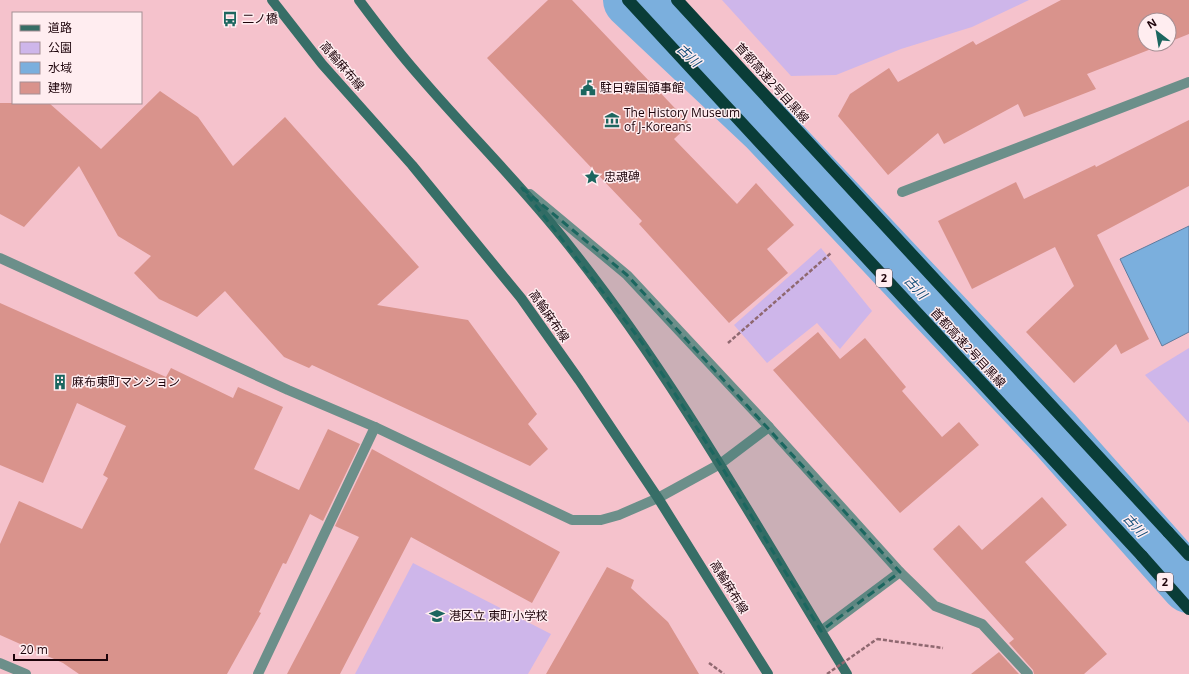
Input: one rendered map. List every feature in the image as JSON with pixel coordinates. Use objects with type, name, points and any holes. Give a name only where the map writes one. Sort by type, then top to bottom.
[{"type":"highway","name":"首都高速2号目黒線","points":[[628,0],[1189,609]]},
{"type":"highway","name":"首都高速2号目黒線","points":[[677,0],[1189,555]]},
{"type":"main road","name":"高輪麻布線","points":[[272,0],[322,64],[412,165],[521,298],[579,380],[658,498],[768,674]]},
{"type":"main road","points":[[359,0],[421,78],[522,188],[574,252],[641,341],[720,464],[847,674]]},
{"type":"street","points":[[902,192],[1189,82]]},
{"type":"street","points":[[522,188],[628,275],[769,427],[900,572],[935,606],[982,624],[1028,674]]},
{"type":"street","points":[[0,258],[288,390],[375,427],[572,520],[601,520],[620,515],[658,498],[720,464],[769,427]]},
{"type":"street","points":[[258,674],[375,427]]},
{"type":"street","points":[[821,632],[900,572]]},
{"type":"street","points":[[0,663],[26,674]]},
{"type":"path","points":[[728,343],[823,260]]},
{"type":"path","points":[[827,674],[877,639],[943,648]]},
{"type":"path","points":[[710,663],[724,674]]},
{"type":"highlighted area","points":[[522,188],[627,275],[900,572],[821,631],[720,464],[641,341]]},
{"type":"green space","points":[[722,0],[1029,0],[972,27],[901,49],[836,75],[791,76]]},
{"type":"green space","points":[[821,248],[872,311],[840,349],[817,323],[767,363],[734,325]]},
{"type":"green space","points":[[1189,348],[1189,423],[1145,375]]},
{"type":"green space","points":[[413,563],[551,634],[528,674],[355,674]]},
{"type":"water","points":[[1189,226],[1189,332],[1162,346],[1120,259]]},
{"type":"building","points":[[548,0],[572,0],[690,124],[674,139],[737,204],[756,183],[794,225],[767,249],[788,273],[729,323],[639,224],[642,221],[487,58]]},
{"type":"building","points":[[1061,0],[1189,0],[1189,34],[1177,39],[1177,12],[1137,12],[1137,52],[1143,52],[1087,74],[1096,89],[1024,117],[1018,104],[944,144],[938,133],[888,175],[838,116],[850,94],[889,68],[898,82],[973,41],[976,45]]},
{"type":"building","points":[[160,91],[198,117],[233,166],[285,117],[419,267],[377,305],[468,320],[537,414],[528,424],[548,449],[530,466],[312,365],[309,368],[284,357],[225,291],[197,317],[159,299],[134,273],[151,256],[118,236],[79,166],[24,227],[0,214],[0,103],[50,104],[101,149]]},
{"type":"building","points":[[1189,120],[1189,186],[1097,235],[1149,339],[1121,354],[1116,344],[1074,383],[1026,332],[1074,286],[1055,247],[972,289],[938,221],[1016,182],[1024,199],[1095,165],[1096,167]]},
{"type":"building","points":[[0,303],[166,377],[171,368],[233,398],[238,387],[283,407],[254,469],[299,490],[328,429],[360,444],[323,521],[310,514],[286,564],[283,563],[259,612],[261,613],[227,674],[79,674],[63,663],[0,635],[0,544],[19,501],[82,529],[108,478],[103,475],[126,426],[77,403],[43,483],[0,465]]},
{"type":"building","points":[[818,332],[840,359],[865,338],[906,387],[902,391],[942,437],[959,422],[979,445],[900,513],[773,370]]},
{"type":"building","points":[[372,449],[560,552],[532,603],[411,537],[340,674],[287,674],[359,537],[335,526]]},
{"type":"building","points":[[1042,497],[1067,525],[1025,562],[1107,654],[1084,674],[1034,674],[1033,670],[1009,643],[1014,639],[933,549],[959,525],[982,550]]},
{"type":"building","points":[[607,567],[634,580],[631,588],[668,622],[699,674],[546,674]]},
{"type":"building","points":[[999,652],[1019,674],[971,674]]},
{"type":"waterway","name":"古川","points":[[631,0],[766,127],[1055,434],[1189,585]]},
{"type":"place","name":"二ノ橋","points":[[230,19]]},
{"type":"place","name":"駐日韓国領事館","points":[[588,88]]},
{"type":"place","name":"The History Museum of J-Koreans","points":[[612,120]]},
{"type":"place","name":"忠魂碑","points":[[592,177]]},
{"type":"place","name":"麻布東町マンション","points":[[60,382]]},
{"type":"place","name":"港区立 東町小学校","points":[[437,616]]}]
